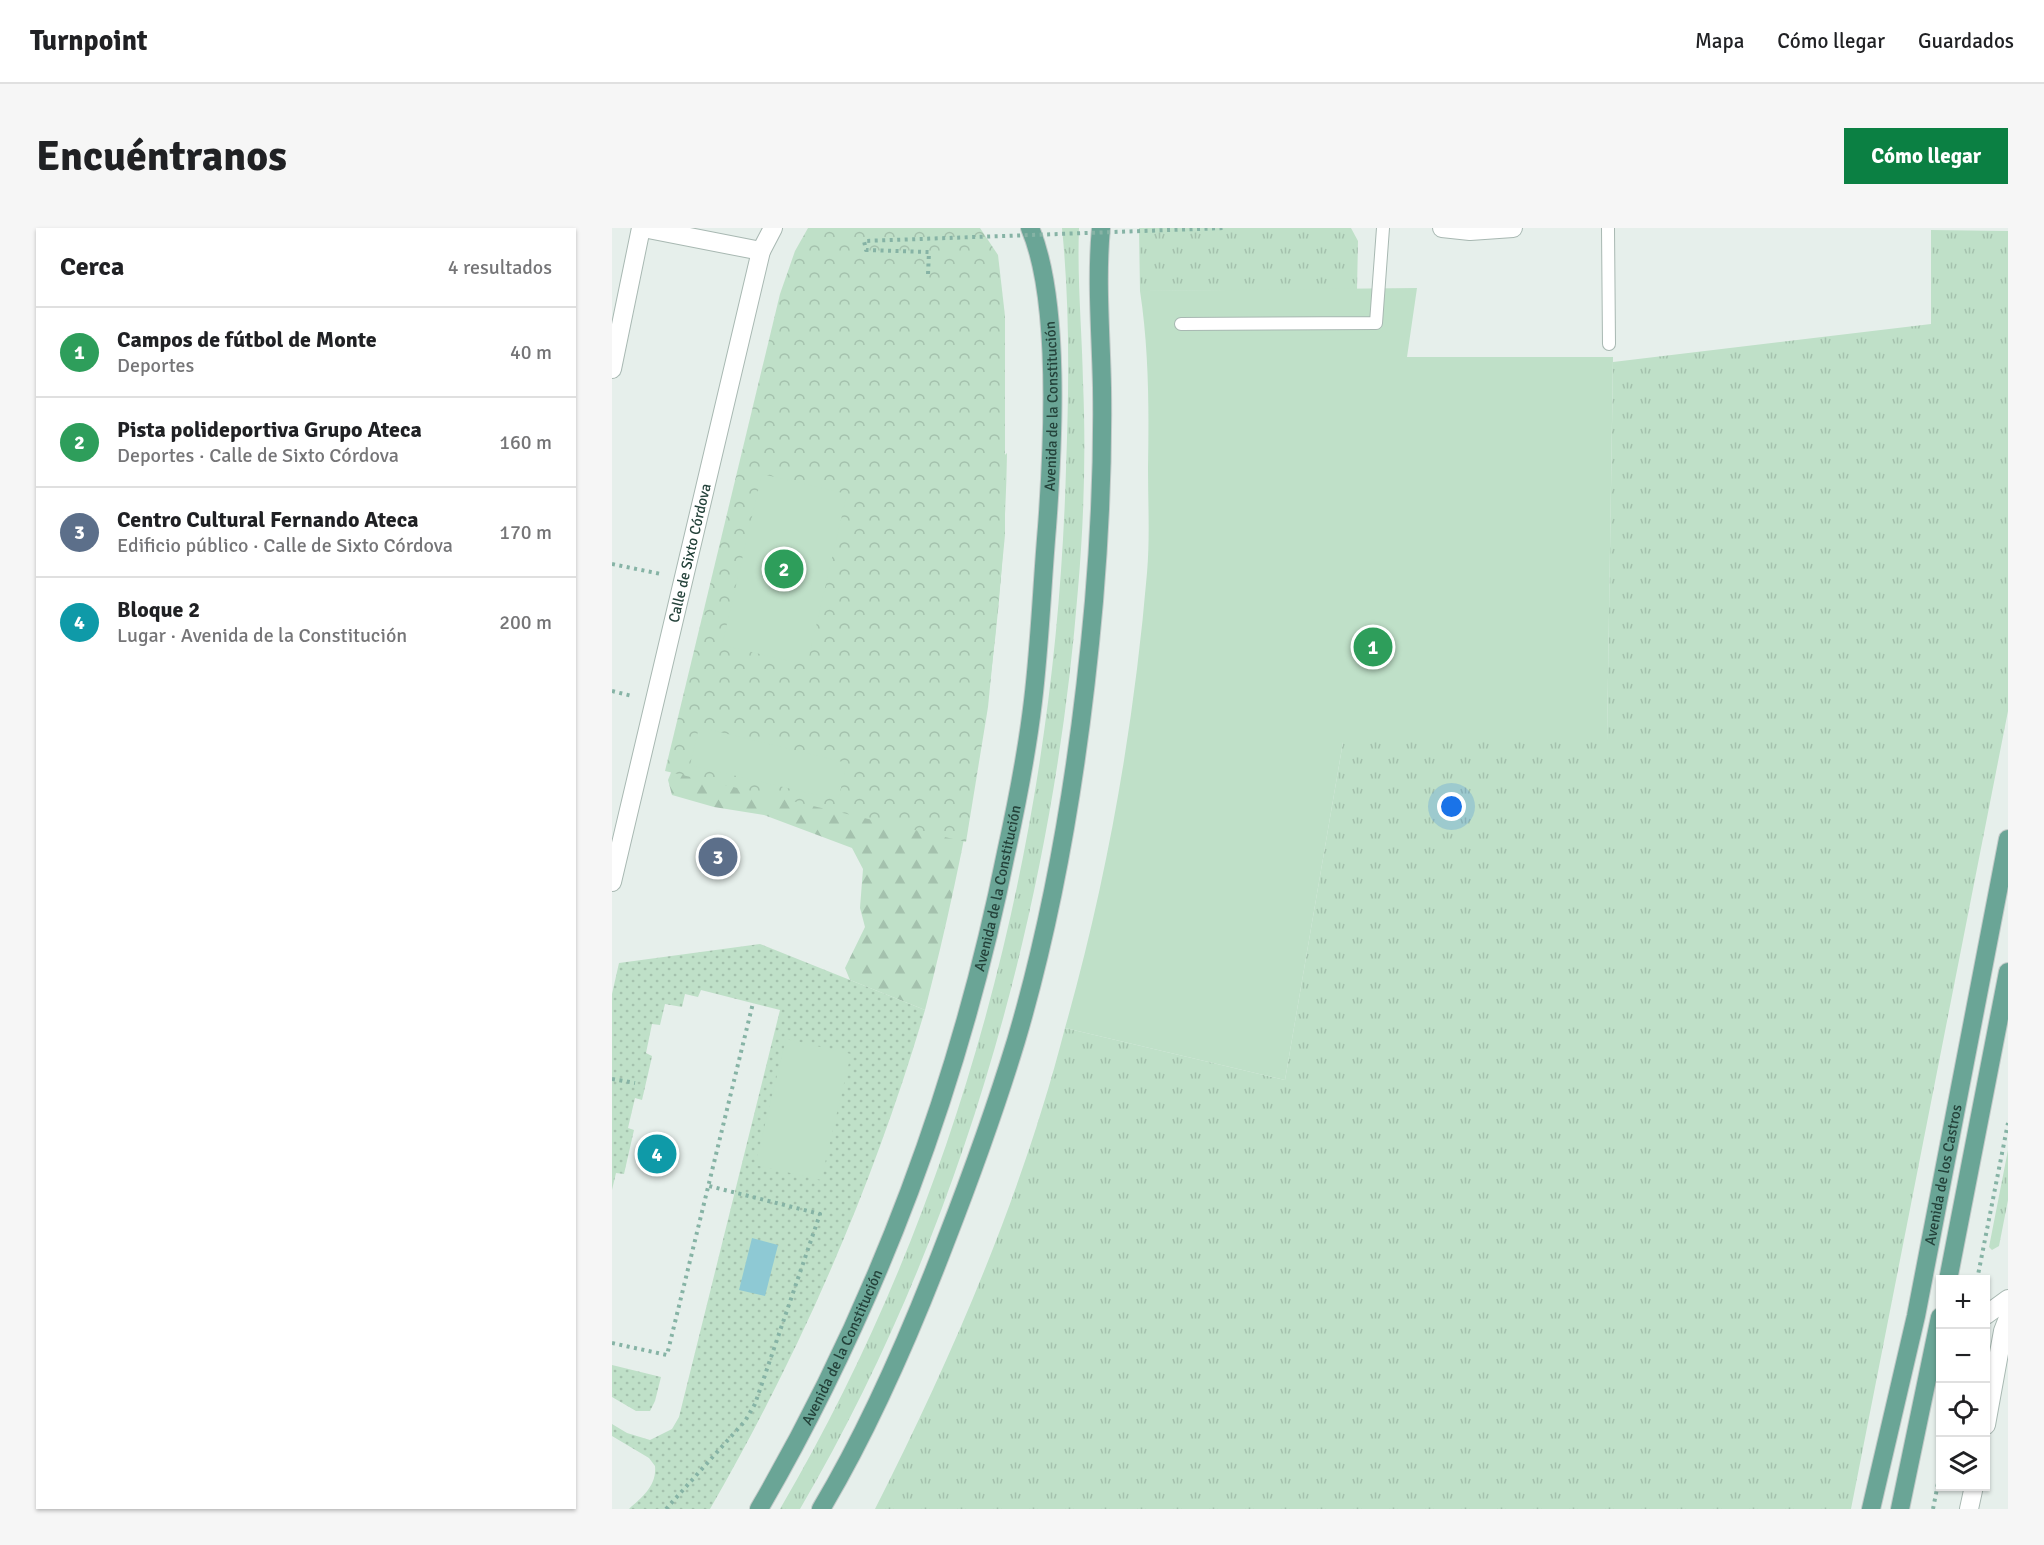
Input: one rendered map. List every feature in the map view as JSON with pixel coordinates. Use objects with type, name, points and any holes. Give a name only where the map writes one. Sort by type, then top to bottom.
[{"type":"main road","name":"Avenida de la Constitución","points":[[759,1509],[827,1383],[867,1299],[931,1132],[965,1026],[993,920],[1033,702],[1050,488],[1051,375],[1048,313],[1039,250],[1029,228]]},
{"type":"main road","points":[[821,1509],[878,1399],[924,1298],[981,1150],[1016,1040],[1043,932],[1069,803],[1094,601],[1102,473],[1098,263],[1101,228]]},
{"type":"main road","name":"Avenida de los Castros","points":[[1871,1509],[1916,1316],[2008,839]]},
{"type":"main road","name":"Avenida de los Castros","points":[[1949,1275],[2008,972]]},
{"type":"main road","points":[[1900,1509],[1936,1351]]},
{"type":"street","points":[[612,369],[642,228],[761,251]]},
{"type":"street","name":"Calle de Sixto Córdova","points":[[612,882],[761,251],[773,228]]},
{"type":"street","points":[[1442,228],[1470,231],[1513,228]]},
{"type":"street","points":[[1990,1312],[2008,1299]]},
{"type":"street","points":[[1990,1403],[2003,1331],[2008,1317]]},
{"type":"street","points":[[1970,1509],[1973,1491]]},
{"type":"lane","points":[[1181,324],[1376,323],[1383,228]]},
{"type":"lane","points":[[1608,228],[1609,344]]},
{"type":"path","points":[[928,274],[929,252],[866,250],[864,241],[1225,228]]},
{"type":"path","points":[[612,564],[666,576]]},
{"type":"path","points":[[612,691],[638,697]]},
{"type":"path","points":[[612,1343],[667,1355],[753,1003]]},
{"type":"path","points":[[612,1079],[635,1083]]},
{"type":"path","points":[[1978,1275],[2008,1123]]},
{"type":"path","points":[[666,1509],[745,1420],[755,1404],[820,1214],[709,1186]]},
{"type":"path","points":[[1933,1509],[1937,1491]]},
{"type":"green space","points":[[808,228],[980,228],[998,255],[1005,316],[1005,535],[988,707],[966,842],[665,771],[780,294],[795,251]]},
{"type":"green space","points":[[1062,228],[1079,228],[1084,433],[1082,537],[1065,708],[1047,827],[1022,946],[990,1064],[952,1180],[908,1294],[857,1403],[800,1509],[780,1509],[845,1389],[901,1265],[949,1137],[988,1007],[1020,874],[1043,740],[1058,604],[1066,469],[1068,378],[1068,318]]},
{"type":"green space","points":[[1139,228],[1351,228],[1358,241],[1357,290],[1140,291]]},
{"type":"green space","points":[[1931,230],[2008,231],[2008,711],[1851,1509],[875,1509],[932,1392],[1007,1213],[1048,1090],[1065,1028],[1285,1080],[1343,742],[1607,742],[1613,362],[1931,324]]},
{"type":"green space","points":[[1417,288],[1407,357],[1613,357],[1607,742],[1343,742],[1285,1080],[1065,1028],[1094,916],[1117,802],[1135,688],[1147,573],[1147,357],[1140,291]]},
{"type":"green space","points":[[1007,453],[1000,594],[982,734],[957,872],[925,1010],[850,980],[845,968],[865,927],[860,908],[863,869],[852,848],[764,815],[714,807],[672,795],[668,780],[674,765]]},
{"type":"green space","points":[[762,474],[847,494],[807,665],[722,645]]},
{"type":"green space","points":[[699,727],[847,763],[838,800],[690,765]]},
{"type":"green space","points":[[760,944],[925,1010],[882,1140],[832,1266],[775,1389],[710,1509],[629,1509],[651,1485],[655,1466],[649,1458],[612,1436],[612,1424],[627,1433],[650,1440],[672,1429],[679,1417],[780,1010],[701,990],[698,997],[685,994],[682,1007],[665,1004],[660,1025],[652,1024],[646,1053],[652,1056],[642,1100],[635,1098],[628,1128],[634,1130],[624,1174],[616,1173],[612,1190],[612,994],[619,963]]},
{"type":"green space","points":[[786,1039],[851,1054],[821,1180],[755,1165]]},
{"type":"green space","points":[[2008,1150],[2008,1200],[1999,1246],[1992,1250],[1989,1247]]},
{"type":"green space","points":[[612,1365],[661,1377],[650,1411],[636,1411],[612,1397]]},
{"type":"water","points":[[752,1238],[778,1245],[765,1296],[739,1290]]},
{"type":"place","name":"Pista polideportiva Grupo Ateca","points":[[784,569]]},
{"type":"place","name":"Campos de fútbol de Monte","points":[[1373,647]]},
{"type":"place","name":"Centro Cultural Fernando Ateca","points":[[718,857]]},
{"type":"place","name":"Bloque 2","points":[[657,1154]]}]
